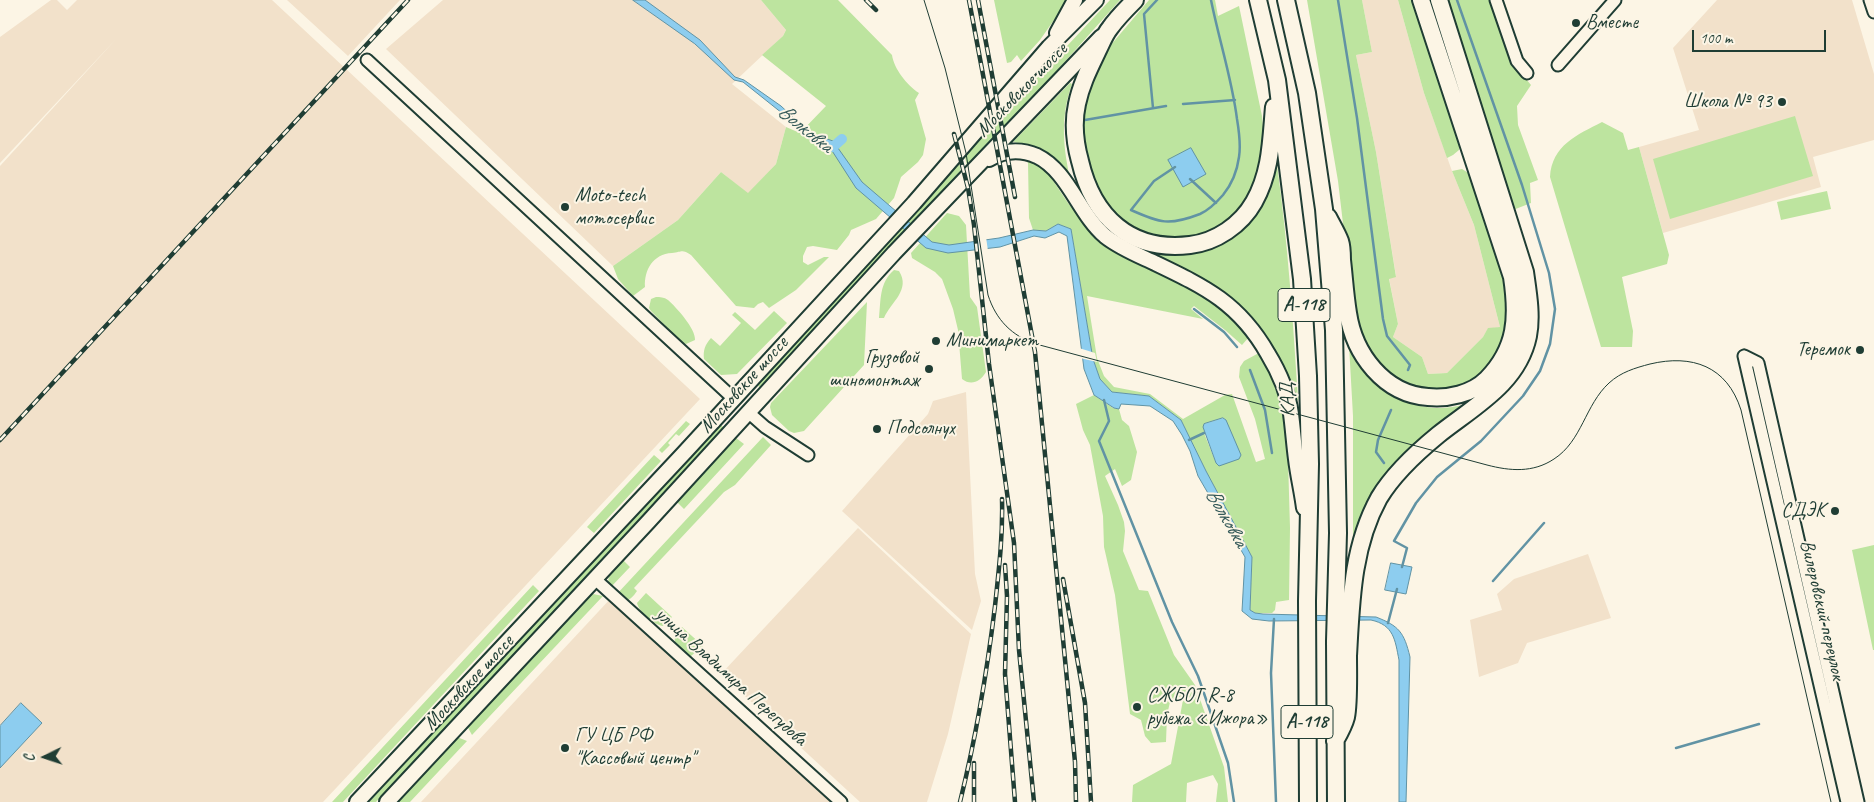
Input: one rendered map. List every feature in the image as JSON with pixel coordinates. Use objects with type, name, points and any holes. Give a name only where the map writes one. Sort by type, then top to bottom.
[{"type":"highway","name":"Московское шоссе","points":[[1108,30],[1135,0]]},
{"type":"highway","name":"КАД","points":[[1258,0],[1276,80],[1302,279],[1310,464],[1307,601],[1308,802]]},
{"type":"highway","name":"А-118","points":[[1286,0],[1306,94],[1324,209],[1334,330],[1338,533],[1343,601],[1342,641],[1346,717],[1335,741],[1336,802]]},
{"type":"highway","points":[[1324,209],[1340,242],[1351,326],[1360,349],[1377,373],[1401,391],[1423,397],[1444,398],[1455,396],[1482,384],[1497,369],[1511,341],[1515,313],[1514,291],[1509,268],[1421,0]]},
{"type":"highway","points":[[1343,601],[1363,537],[1380,498],[1390,482],[1415,454],[1490,396],[1509,377],[1521,356],[1528,336],[1529,295],[1525,272],[1439,0]]},
{"type":"highway","points":[[1108,30],[1082,84],[1076,106],[1076,143],[1084,178],[1090,194],[1118,229],[1141,241],[1166,247],[1199,244],[1224,233],[1239,222],[1253,204],[1268,169],[1276,80]]},
{"type":"main road","points":[[1049,47],[1075,0]]},
{"type":"main road","name":"Московское шоссе","points":[[357,802],[914,203],[1049,47],[1096,0]]},
{"type":"main road","name":"Московское шоссе","points":[[387,802],[905,242],[1108,30]]},
{"type":"main road","points":[[980,164],[1005,152],[1017,151],[1038,156],[1056,170],[1081,209],[1107,237],[1124,249],[1196,282],[1223,300],[1244,319],[1268,354],[1281,379],[1290,412],[1309,531]]},
{"type":"main road","points":[[734,398],[748,412]]},
{"type":"street","points":[[1496,0],[1517,61],[1527,73]]},
{"type":"street","points":[[1558,65],[1615,0]]},
{"type":"street","points":[[1870,0],[1874,12]]},
{"type":"street","points":[[367,60],[734,398]]},
{"type":"street","name":"Вилеровский переулок","points":[[1847,802],[1744,356],[1758,363],[1858,802]]},
{"type":"street","points":[[748,412],[765,427],[808,455]]},
{"type":"street","name":"улица Владимира Перегудова","points":[[595,579],[841,802]]},
{"type":"shaded area","points":[[51,0],[57,0],[67,10],[77,0],[272,0],[700,399],[323,802],[0,802],[0,166],[117,38],[0,163],[0,37]]},
{"type":"shaded area","points":[[287,0],[400,0],[348,56]]},
{"type":"shaded area","points":[[443,0],[761,0],[786,30],[783,36],[732,84],[786,127],[776,164],[748,194],[721,172],[678,220],[613,266],[386,49]]},
{"type":"shaded area","points":[[1362,0],[1398,0],[1424,93],[1474,225],[1500,327],[1488,329],[1483,337],[1447,373],[1428,374],[1422,357],[1393,337],[1398,324],[1389,278],[1396,276],[1376,152],[1356,55],[1372,52]]},
{"type":"shaded area","name":"Школа № 93","points":[[1717,0],[1852,0],[1874,74],[1874,140],[1813,157],[1821,187],[1663,233],[1639,147],[1699,130],[1673,48]]},
{"type":"shaded area","points":[[966,392],[975,574],[981,601],[972,630],[842,511],[928,414],[933,401]]},
{"type":"shaded area","points":[[858,528],[971,634],[948,734],[927,802],[860,802],[735,687],[737,682],[732,677],[727,680],[721,674]]},
{"type":"shaded area","points":[[1588,554],[1611,618],[1527,643],[1518,663],[1479,677],[1470,620],[1502,610],[1497,594],[1514,579]]},
{"type":"shaded area","points":[[612,597],[835,802],[421,802]]},
{"type":"green space","points":[[761,0],[838,0],[892,55],[895,66],[902,76],[919,93],[915,100],[926,139],[923,155],[901,177],[894,198],[876,219],[851,230],[837,250],[813,246],[807,247],[803,256],[803,262],[808,265],[824,257],[829,257],[796,290],[769,308],[763,302],[754,308],[736,306],[691,255],[684,251],[665,254],[655,260],[648,269],[645,287],[633,296],[618,279],[613,266],[678,220],[721,172],[748,193],[776,164],[786,127],[800,133],[826,106],[762,55],[783,36],[786,30]]},
{"type":"green space","points":[[994,0],[1068,0],[1040,40],[1021,61],[1017,55],[1011,62],[1007,63]]},
{"type":"green space","points":[[1110,0],[1120,0],[1019,113],[967,166],[965,157],[982,137]]},
{"type":"green space","points":[[1149,0],[1215,0],[1218,16],[1239,6],[1262,116],[1264,137],[1262,162],[1254,187],[1244,206],[1217,230],[1180,242],[1142,237],[1098,199],[1082,148],[1081,100],[1104,53]]},
{"type":"green space","points":[[1307,0],[1362,0],[1372,52],[1356,55],[1376,152],[1396,277],[1389,279],[1398,324],[1393,337],[1422,357],[1428,374],[1447,373],[1483,337],[1488,328],[1500,327],[1474,225],[1452,171],[1462,169],[1470,174],[1503,268],[1512,303],[1500,355],[1477,379],[1458,388],[1436,393],[1394,381],[1359,339],[1338,181]]},
{"type":"green space","points":[[1398,0],[1416,0],[1460,142],[1459,150],[1447,158],[1424,93]]},
{"type":"green space","points":[[1446,0],[1491,0],[1515,66],[1531,85],[1517,106],[1518,125],[1538,180],[1530,183],[1531,203],[1513,210]]},
{"type":"green space","points":[[1070,83],[1072,84],[1068,96],[1064,133],[1071,182],[1043,151],[1034,146],[1013,142]]},
{"type":"green space","points":[[1795,116],[1813,176],[1670,219],[1653,159]]},
{"type":"green space","points":[[1602,122],[1623,133],[1628,150],[1639,147],[1669,255],[1667,264],[1622,277],[1633,331],[1632,347],[1601,347],[1550,177],[1555,157],[1567,142]]},
{"type":"green space","points":[[1024,158],[1037,162],[1046,170],[1068,203],[1088,228],[1220,306],[1249,337],[1242,345],[1194,306],[1191,309],[1203,319],[1087,296],[1097,358],[1104,376],[1114,387],[1150,394],[1183,419],[1225,395],[1232,394],[1256,462],[1265,459],[1255,419],[1239,377],[1240,367],[1244,361],[1257,354],[1261,354],[1276,384],[1287,425],[1290,528],[1289,600],[1276,602],[1275,610],[1272,613],[1255,613],[1250,610],[1252,557],[1181,420],[1149,396],[1112,392],[1100,379],[1093,359],[1071,229],[1058,224],[1046,231],[1033,230],[1029,218],[1028,163]],"holes":[[[1223,418],[1226,420],[1216,463],[1204,433],[1204,424]]]},
{"type":"green space","points":[[959,163],[961,172],[760,388],[757,384]]},
{"type":"green space","points":[[1276,164],[1290,282],[1298,400],[1296,401],[1257,327],[1139,250],[1175,254],[1225,237]]},
{"type":"green space","points":[[1827,191],[1831,209],[1781,220],[1777,202]]},
{"type":"green space","points":[[947,213],[959,216],[966,225],[970,297],[977,307],[986,372],[975,382],[962,379],[958,330],[953,309],[942,279],[935,272],[912,258],[911,253]]},
{"type":"green space","points":[[894,270],[899,271],[903,284],[899,296],[884,318],[879,318],[883,286]]},
{"type":"green space","points":[[656,297],[666,299],[676,308],[689,324],[695,340],[686,344],[681,342],[651,311],[649,308],[651,299]]},
{"type":"green space","points":[[867,302],[864,365],[804,431],[794,433],[789,431],[772,415],[771,403]]},
{"type":"green space","points":[[774,311],[787,323],[737,374],[721,375],[704,359],[705,348],[711,338],[720,346],[741,323],[732,315],[735,312],[755,330]]},
{"type":"green space","points":[[1349,345],[1375,382],[1387,392],[1404,401],[1423,407],[1443,408],[1475,401],[1417,450],[1353,551],[1353,416]]},
{"type":"green space","points":[[1094,395],[1113,408],[1119,409],[1122,420],[1129,426],[1137,452],[1131,480],[1122,486],[1115,469],[1105,476],[1124,522],[1123,551],[1139,590],[1148,591],[1174,655],[1195,685],[1224,767],[1228,802],[1216,802],[1218,784],[1213,775],[1187,783],[1186,802],[1132,802],[1133,785],[1171,764],[1183,700],[1170,702],[1167,715],[1166,742],[1151,743],[1145,736],[1141,720],[1130,714],[1115,595],[1104,547],[1103,516],[1090,445],[1083,430],[1076,404]]},
{"type":"green space","points":[[686,421],[690,424],[679,436],[676,434],[668,443],[670,445],[662,453],[659,450]]},
{"type":"green space","points":[[720,424],[724,428],[376,802],[369,802]]},
{"type":"green space","points":[[763,437],[771,445],[735,485],[724,492],[634,588],[637,591],[633,597],[623,602],[616,595]]},
{"type":"green space","points":[[736,438],[744,444],[684,509],[677,502]]},
{"type":"green space","points":[[654,455],[661,461],[594,533],[587,527]]},
{"type":"green space","points":[[1874,545],[1874,650],[1873,650],[1852,550]]},
{"type":"green space","points":[[623,560],[630,567],[610,588],[609,576]]},
{"type":"green space","points":[[533,585],[539,591],[343,802],[332,802]]},
{"type":"green space","points":[[646,593],[672,617],[663,626],[651,621],[638,607],[637,603]]},
{"type":"green space","points":[[589,595],[603,596],[472,735],[467,726]]},
{"type":"green space","points":[[682,627],[703,646],[691,656],[684,653],[675,641],[676,635]]},
{"type":"green space","points":[[457,737],[467,741],[410,802],[398,802]]},
{"type":"water","name":"Волковка","points":[[633,0],[645,0],[700,40],[735,77],[744,80],[781,106],[810,133],[833,141],[862,182],[932,242],[949,245],[999,238],[1033,230],[1046,231],[1058,224],[1071,229],[1093,359],[1100,379],[1112,392],[1149,396],[1181,420],[1252,557],[1250,610],[1263,614],[1376,617],[1395,627],[1403,636],[1410,657],[1406,802],[1399,802],[1399,660],[1392,634],[1379,622],[1371,620],[1269,621],[1252,619],[1242,611],[1245,557],[1198,476],[1190,451],[1173,421],[1150,406],[1121,404],[1119,409],[1114,408],[1094,395],[1084,369],[1067,236],[1059,232],[1045,238],[1034,236],[1000,247],[948,253],[926,248],[856,188],[827,143],[809,137],[797,125],[743,82],[734,80],[695,44]]},
{"type":"water","points":[[1191,148],[1206,174],[1183,187],[1168,160]]},
{"type":"water","points":[[1223,418],[1226,420],[1241,455],[1239,459],[1219,466],[1216,463],[1203,427],[1204,424]]},
{"type":"water","points":[[1391,563],[1412,567],[1406,594],[1385,590]]},
{"type":"water","points":[[21,703],[42,723],[0,768],[0,726]]},
{"type":"pier","points":[[986,237],[988,251],[979,252],[978,239]]},
{"type":"pier","points":[[1079,348],[1095,353],[1097,362],[1080,358]]},
{"type":"waterway","points":[[1153,108],[1144,14],[1157,0]]},
{"type":"waterway","points":[[1175,167],[1154,181],[1131,210],[1157,220],[1172,221],[1189,218],[1212,206],[1226,191],[1234,177],[1240,152],[1240,143],[1232,89],[1211,0]]},
{"type":"waterway","points":[[1338,0],[1357,118],[1383,319],[1387,336],[1410,365],[1408,370]]},
{"type":"waterway","points":[[1402,567],[1407,548],[1394,541],[1416,503],[1437,477],[1481,441],[1523,396],[1540,371],[1550,344],[1555,309],[1549,273],[1522,185],[1457,0]]},
{"type":"waterway","points":[[1183,104],[1235,100]]},
{"type":"waterway","points":[[1085,120],[1166,106]]},
{"type":"waterway","name":"Волковка","points":[[833,147],[842,139]]},
{"type":"waterway","points":[[1190,179],[1216,203]]},
{"type":"waterway","points":[[1194,309],[1224,332],[1237,347]]},
{"type":"waterway","points":[[1250,370],[1265,410],[1272,453]]},
{"type":"waterway","points":[[1104,400],[1109,421],[1099,441],[1172,622],[1198,676],[1228,763],[1234,802]]},
{"type":"waterway","points":[[1384,463],[1376,452],[1378,440],[1391,410]]},
{"type":"waterway","points":[[1189,440],[1204,433]]},
{"type":"waterway","points":[[1493,581],[1544,523]]},
{"type":"waterway","points":[[1388,623],[1397,589]]},
{"type":"waterway","points":[[1274,619],[1271,673],[1276,802]]},
{"type":"waterway","points":[[1676,748],[1759,724]]},
{"type":"tram line","points":[[924,0],[945,68],[966,153],[988,295],[1000,319],[1012,332],[1027,341],[1504,469],[1530,469],[1546,464],[1554,459],[1571,443],[1601,392],[1609,383],[1623,373],[1665,361],[1694,363],[1717,373],[1735,395],[1741,410],[1831,802]]},
{"type":"railway","points":[[0,440],[408,0]]},
{"type":"railway","points":[[866,0],[876,10]]},
{"type":"railway","points":[[969,0],[1035,352],[1075,762],[1076,802]]},
{"type":"railway","points":[[978,0],[1015,197]]},
{"type":"railway","points":[[954,134],[968,188],[974,225],[989,364],[1014,543],[1019,650],[1034,802]]},
{"type":"railway","points":[[960,802],[976,729],[992,631],[1002,526],[1002,499]]},
{"type":"railway","points":[[1005,565],[1007,596],[1005,674],[1015,802]]},
{"type":"railway","points":[[1063,579],[1085,703],[1091,802]]},
{"type":"railway","points":[[974,763],[974,802]]},
{"type":"place","name":"Вместе","points":[[1576,23]]},
{"type":"place","name":"Школа № 93","points":[[1782,102]]},
{"type":"place","name":"Moto-tech мотосервис","points":[[565,207]]},
{"type":"place","name":"Минимаркет","points":[[936,341]]},
{"type":"place","name":"Теремок","points":[[1860,350]]},
{"type":"place","name":"Грузовой шиномонтаж","points":[[929,369]]},
{"type":"place","name":"Подсолнух","points":[[877,429]]},
{"type":"place","name":"СДЭК","points":[[1835,511]]},
{"type":"place","name":"СЖБОТ R-8 рубежа «Ижора»","points":[[1137,707]]},
{"type":"place","name":"ГУ ЦБ РФ \"Кассовый центр\"","points":[[565,748]]}]
